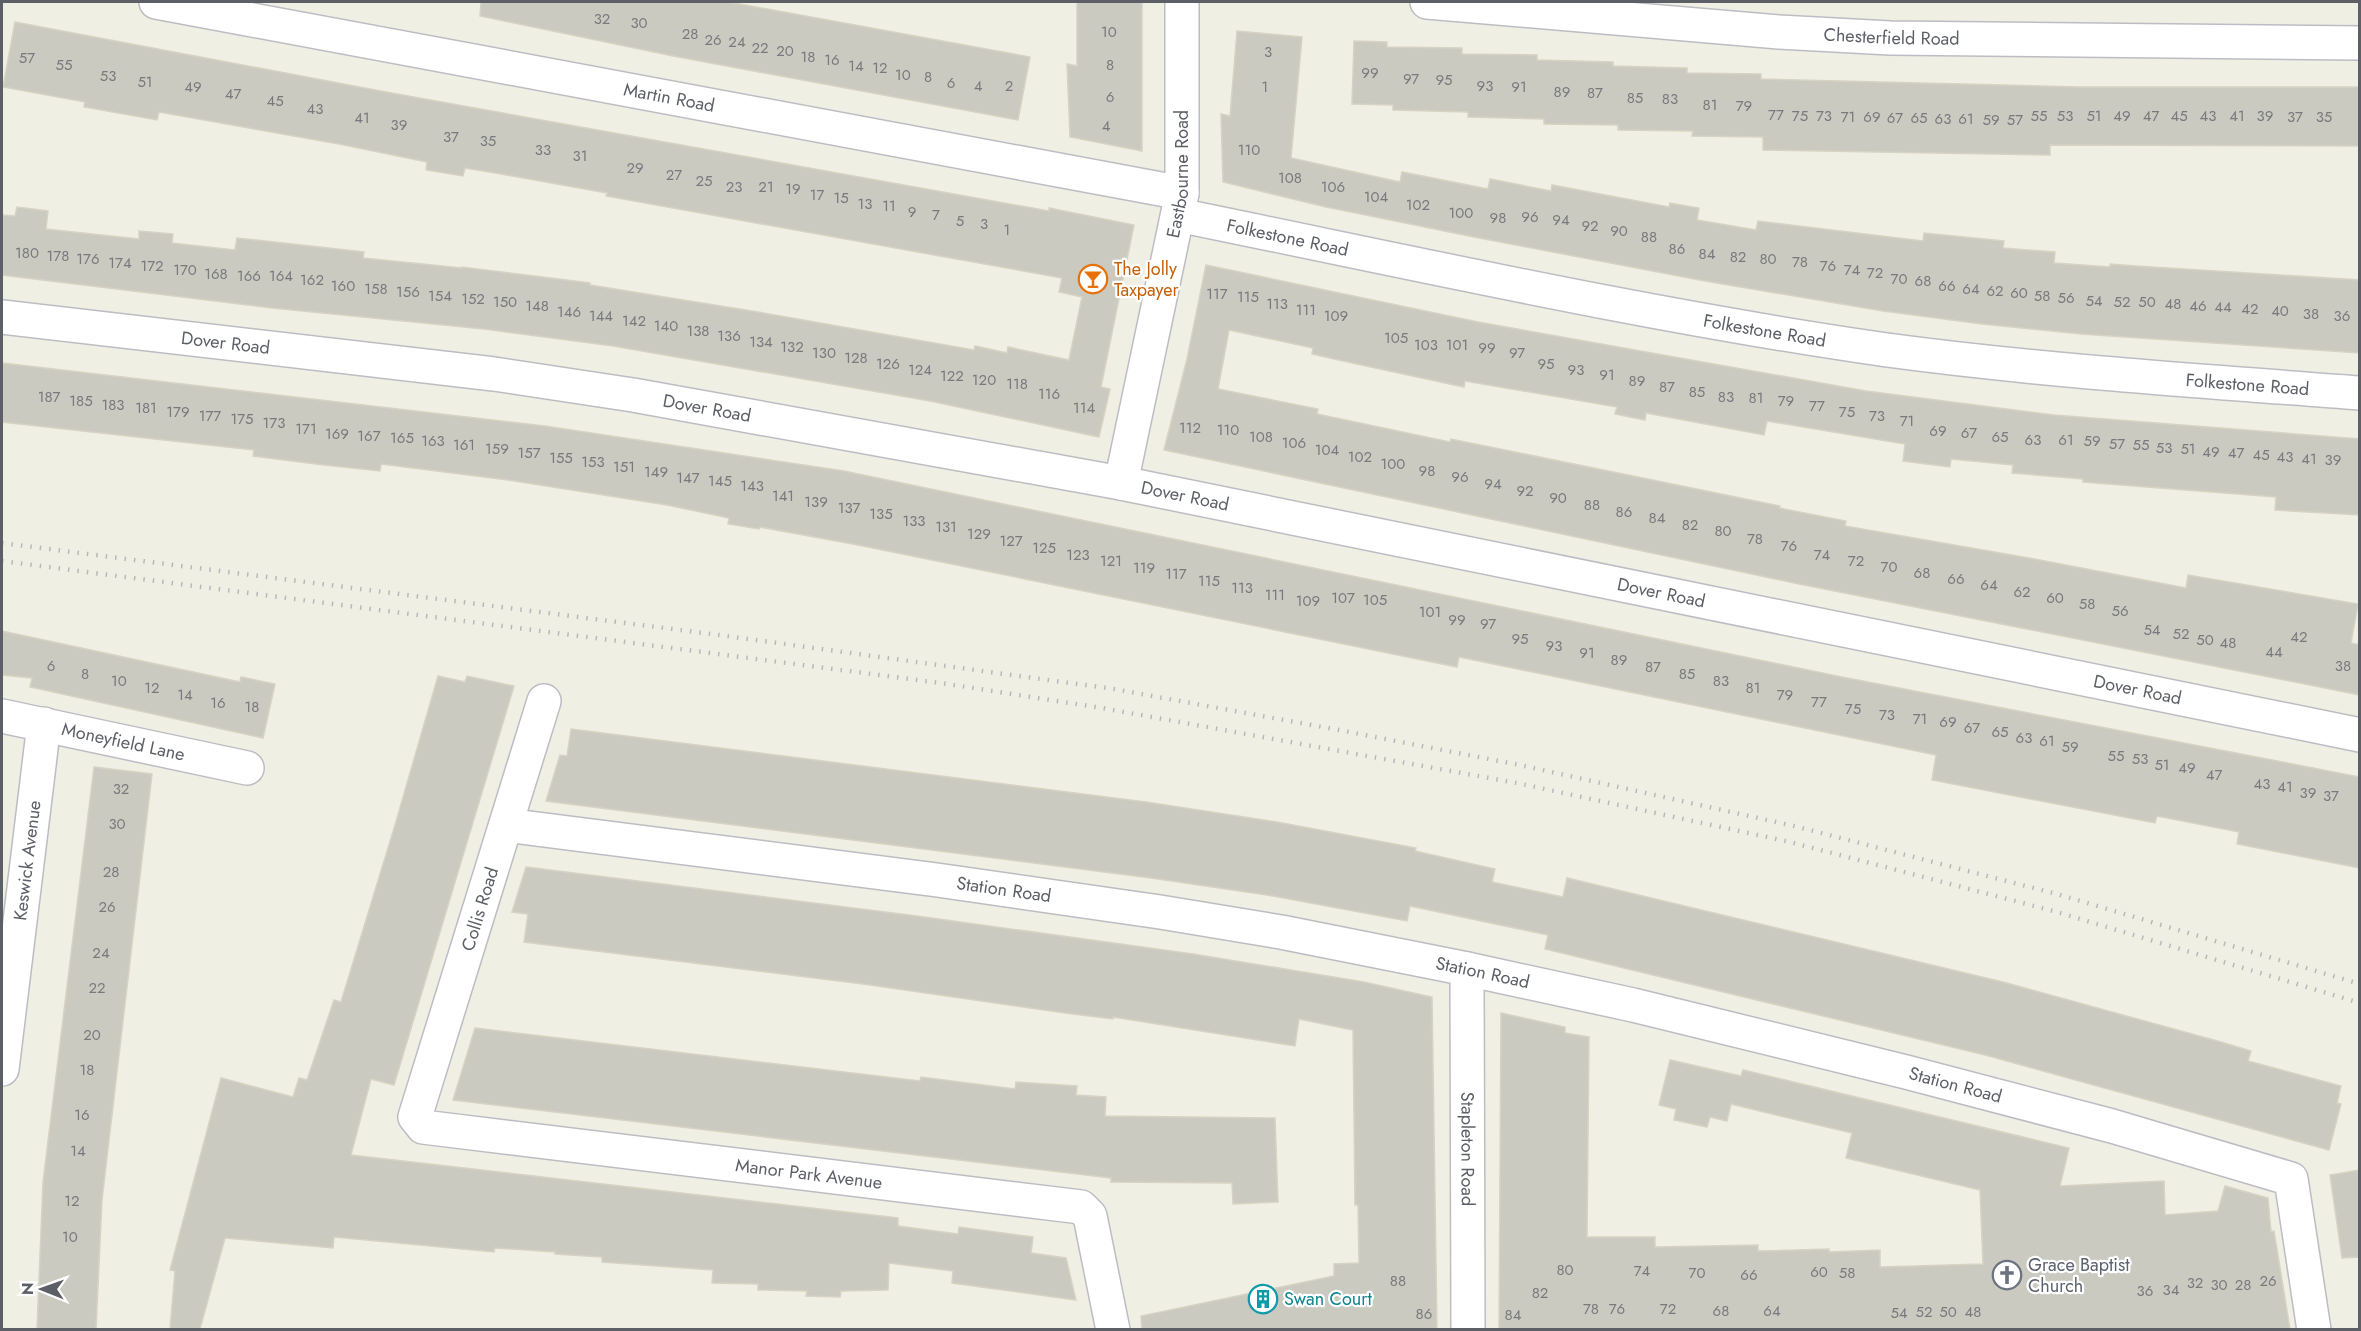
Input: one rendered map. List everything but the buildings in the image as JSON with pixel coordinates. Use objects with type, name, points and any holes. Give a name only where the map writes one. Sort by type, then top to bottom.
[{"type":"street","name":"Martin Road","points":[[156,2],[1180,204]]},
{"type":"street","name":"Eastbourne Road","points":[[1120,483],[1180,204],[1182,2]]},
{"type":"street","name":"Chesterfield Road","points":[[1427,2],[1768,31],[1890,38],[2360,43]]},
{"type":"street","name":"Folkestone Road","points":[[1180,204],[1619,305],[1886,350],[2064,370],[2360,393]]},
{"type":"street","name":"Dover Road","points":[[2,317],[494,375],[633,394],[1120,483],[2360,735]]},
{"type":"street","name":"Collis Road","points":[[415,1117],[544,701]]},
{"type":"street","name":"Moneyfield Lane","points":[[2,716],[247,768]]},
{"type":"street","name":"Keswick Avenue","points":[[2,1069],[44,724]]},
{"type":"street","name":"Station Road","points":[[506,825],[937,880],[1281,932],[1633,1005],[2112,1126],[2291,1179],[2314,1329]]},
{"type":"street","name":"Stapleton Road","points":[[1467,969],[1468,1329]]},
{"type":"street","name":"Manor Park Avenue","points":[[415,1117],[423,1127],[1081,1207],[1090,1216],[1113,1329]]},
{"type":"railway","points":[[2,543],[719,635],[1114,689],[1339,730],[1520,765],[1794,826],[2057,894],[2360,984]]},
{"type":"railway","points":[[2,561],[941,683],[1102,708],[1517,783],[1790,842],[2057,912],[2360,1003]]},
{"type":"place","name":"The Jolly Taxpayer","points":[[1093,279]]},
{"type":"place","name":"Grace Baptist Church","points":[[2007,1275]]},
{"type":"place","name":"Swan Court","points":[[1263,1299]]}]
